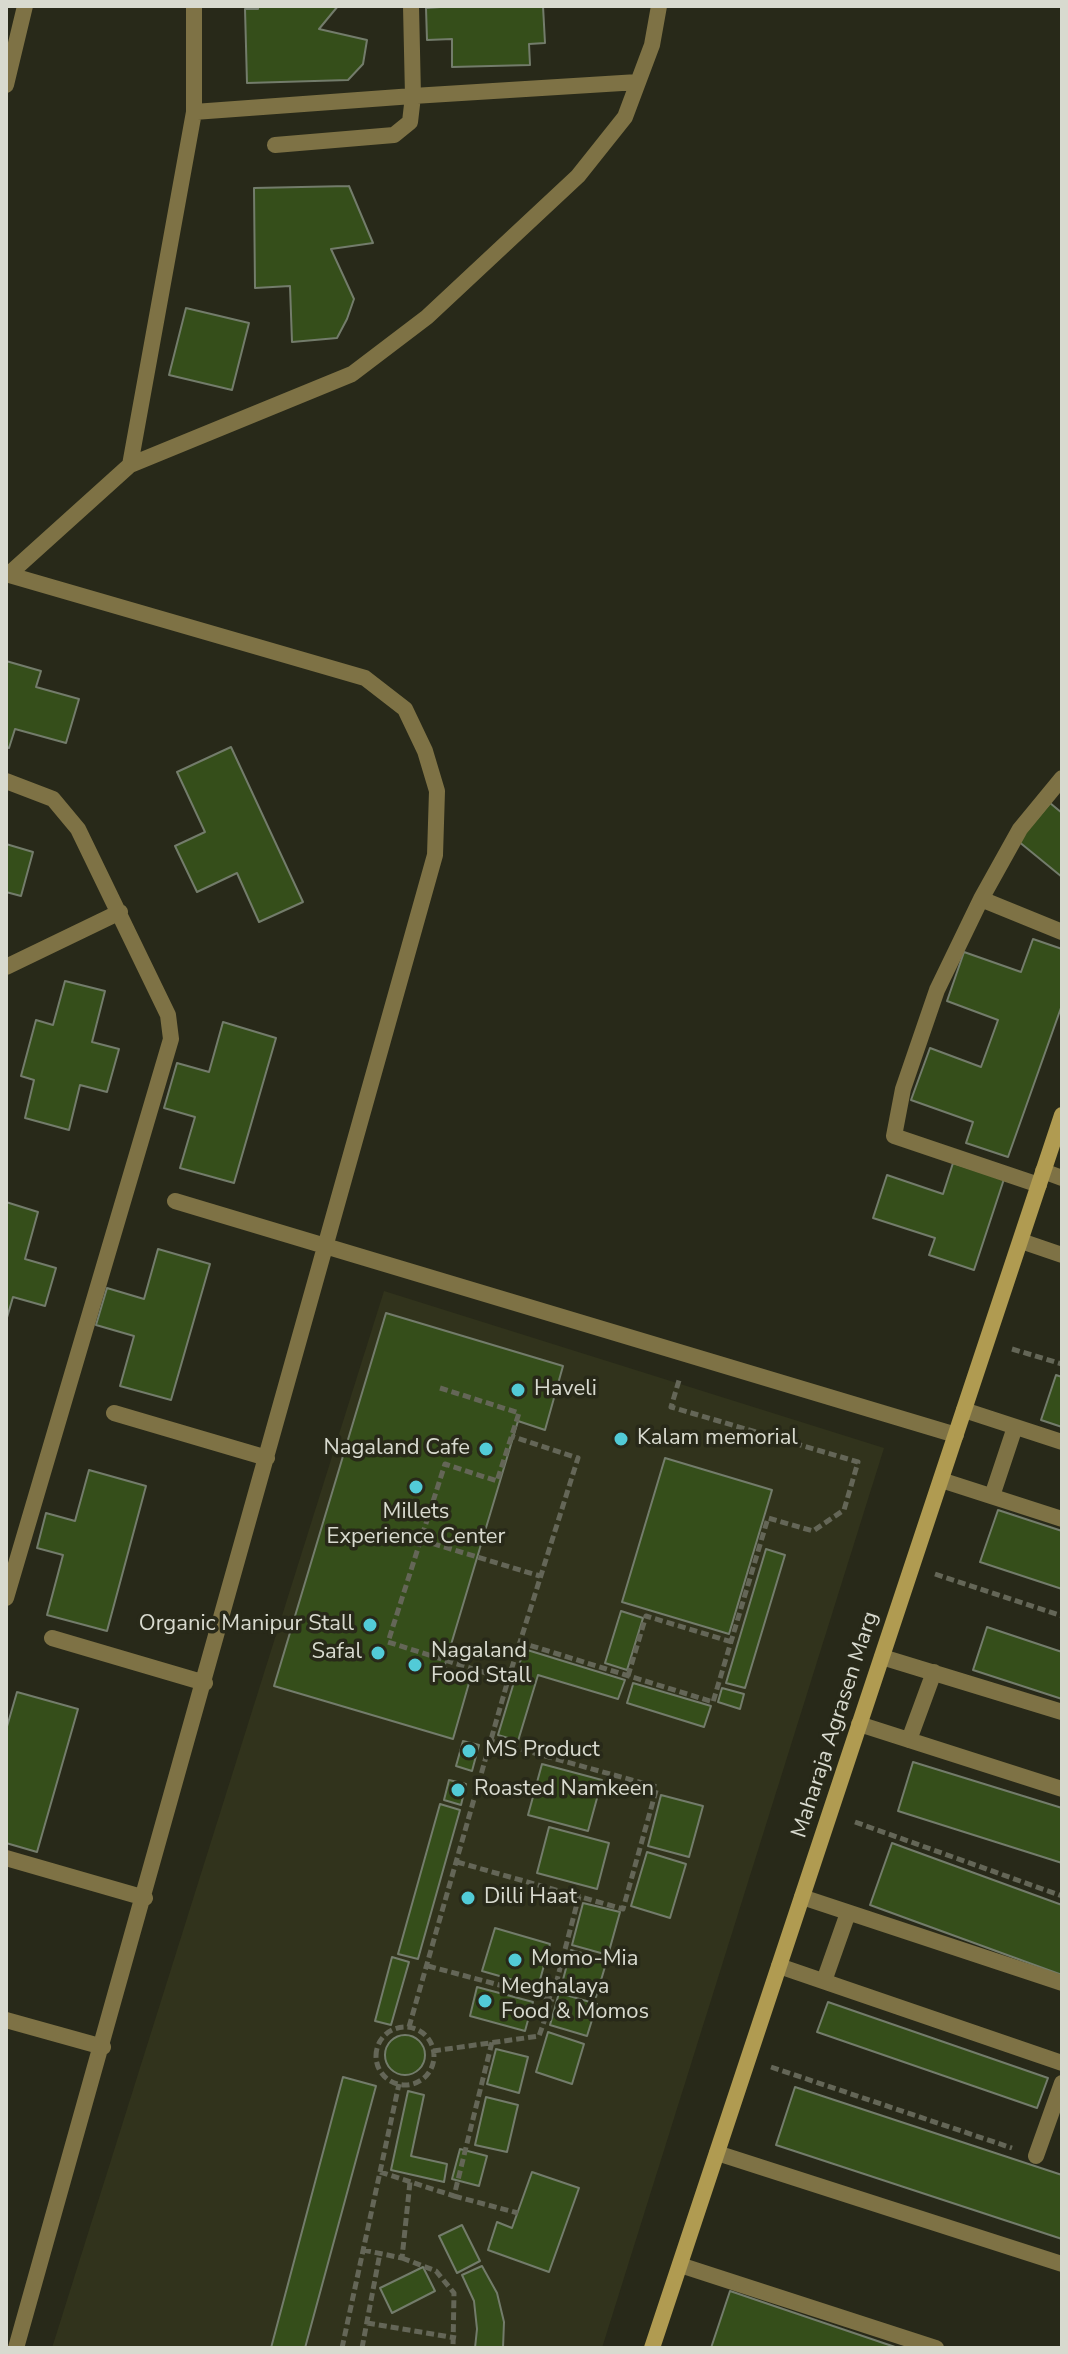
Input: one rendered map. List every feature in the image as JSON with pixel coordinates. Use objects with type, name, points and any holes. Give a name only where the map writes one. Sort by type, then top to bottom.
[{"type":"street","points":[[6,85],[25,6]]},
{"type":"street","points":[[130,465],[194,112],[194,6]]},
{"type":"street","points":[[275,145],[394,135],[410,122],[413,96],[411,6]]},
{"type":"street","points":[[7,575],[130,465],[352,374],[402,336],[578,176],[625,117],[652,45],[659,6]]},
{"type":"street","points":[[194,112],[638,82]]},
{"type":"street","points":[[7,575],[365,678],[405,709],[425,751],[437,791],[435,855],[145,1898],[16,2348]]},
{"type":"street","points":[[1062,778],[1020,829],[981,899],[937,990],[903,1089],[894,1136],[1041,1178],[1062,1178]]},
{"type":"street","points":[[6,781],[53,799],[78,829],[168,1015],[171,1039],[6,1598]]},
{"type":"street","points":[[981,899],[1062,932]]},
{"type":"street","points":[[6,967],[120,912]]},
{"type":"street","name":"Maharaja Agrasen Marg","points":[[652,2348],[1062,1115]]},
{"type":"street","points":[[175,1201],[956,1435]]},
{"type":"street","points":[[1021,1241],[1062,1255]]},
{"type":"street","points":[[964,1410],[1062,1442]]},
{"type":"street","points":[[114,1413],[267,1458]]},
{"type":"street","points":[[992,1496],[1015,1427]]},
{"type":"street","points":[[941,1480],[1062,1519]]},
{"type":"street","points":[[52,1638],[205,1683]]},
{"type":"street","points":[[882,1657],[1062,1712]]},
{"type":"street","points":[[909,1740],[934,1672]]},
{"type":"street","points":[[859,1724],[1062,1789]]},
{"type":"street","points":[[6,1858],[145,1898]]},
{"type":"street","points":[[802,1897],[1062,1983]]},
{"type":"street","points":[[824,1981],[848,1913]]},
{"type":"street","points":[[779,1966],[1062,2063]]},
{"type":"street","points":[[6,2020],[103,2047]]},
{"type":"street","points":[[1036,2156],[1062,2083]]},
{"type":"street","points":[[717,2153],[1062,2264]]},
{"type":"street","points":[[680,2265],[936,2348]]},
{"type":"path","points":[[1012,1349],[1062,1364]]},
{"type":"path","points":[[519,1642],[713,1702],[768,1518],[813,1531],[844,1510],[858,1462],[671,1407],[687,1354]]},
{"type":"path","points":[[440,1388],[519,1413],[497,1481],[445,1464],[388,1642],[508,1680]]},
{"type":"path","points":[[409,2027],[519,1642],[578,1458],[511,1436]]},
{"type":"path","points":[[421,1540],[540,1576]]},
{"type":"path","points":[[934,1574],[1062,1616]]},
{"type":"path","points":[[628,1676],[646,1616],[732,1642]]},
{"type":"path","points":[[457,1862],[623,1909],[657,1787],[491,1741]]},
{"type":"path","points":[[854,1821],[1062,1896]]},
{"type":"path","points":[[433,2051],[539,2036],[579,1896]]},
{"type":"path","points":[[427,1965],[552,1999]]},
{"type":"path","points":[[409,2027],[425,2035],[433,2051],[429,2072],[410,2084],[399,2084],[383,2074],[376,2055],[383,2037],[390,2030],[409,2027]]},
{"type":"path","points":[[454,2196],[492,2042]]},
{"type":"path","points":[[766,2066],[1036,2156]]},
{"type":"path","points":[[342,2348],[399,2084]]},
{"type":"path","points":[[380,2172],[518,2213]]},
{"type":"path","points":[[402,2258],[410,2182]]},
{"type":"path","points":[[363,2250],[402,2258],[436,2271],[454,2293],[456,2338],[453,2348]]},
{"type":"path","points":[[362,2348],[380,2253]]},
{"type":"path","points":[[367,2323],[456,2338]]},
{"type":"shaded area","name":"Dilli Haat","points":[[384,1291],[884,1448],[602,2348],[52,2348]]},
{"type":"building","points":[[258,6],[338,6],[319,29],[367,40],[363,64],[348,80],[247,83],[245,9],[258,9]]},
{"type":"building","points":[[543,6],[545,43],[529,44],[530,65],[452,67],[452,39],[427,40],[426,8]]},
{"type":"building","points":[[349,186],[373,243],[331,249],[354,299],[347,319],[337,338],[292,342],[290,286],[255,288],[254,188]]},
{"type":"building","points":[[186,308],[249,323],[232,390],[169,375]]},
{"type":"building","points":[[6,661],[41,671],[36,687],[79,699],[66,743],[15,729],[9,748],[6,747]]},
{"type":"building","points":[[231,747],[303,902],[259,922],[237,873],[197,892],[175,846],[205,832],[177,772]]},
{"type":"building","points":[[1050,803],[1062,813],[1062,877],[1018,841]]},
{"type":"building","points":[[6,844],[33,852],[21,896],[6,892]]},
{"type":"building","points":[[1033,939],[1062,949],[1062,1005],[1008,1157],[966,1143],[973,1122],[911,1100],[930,1048],[981,1067],[998,1020],[947,1001],[964,952],[1021,972]]},
{"type":"building","points":[[65,981],[105,991],[92,1042],[119,1049],[107,1092],[80,1085],[69,1130],[25,1118],[34,1080],[21,1076],[36,1020],[53,1025]]},
{"type":"building","points":[[223,1022],[276,1038],[234,1183],[180,1168],[195,1117],[164,1108],[177,1063],[209,1072]]},
{"type":"building","points":[[953,1163],[1004,1179],[974,1270],[929,1255],[935,1238],[873,1218],[887,1175],[943,1194]]},
{"type":"building","points":[[6,1202],[38,1212],[25,1259],[56,1268],[45,1306],[13,1297],[6,1321]]},
{"type":"building","points":[[158,1249],[210,1264],[171,1400],[120,1386],[134,1336],[96,1325],[107,1288],[144,1299]]},
{"type":"building","points":[[386,1313],[563,1366],[545,1430],[518,1421],[444,1668],[471,1676],[453,1739],[274,1686]]},
{"type":"building","points":[[1056,1375],[1062,1377],[1062,1427],[1041,1420]]},
{"type":"building","points":[[665,1458],[772,1490],[729,1634],[622,1602]]},
{"type":"building","points":[[89,1470],[146,1486],[107,1631],[47,1615],[63,1555],[37,1548],[46,1513],[75,1521]]},
{"type":"building","points":[[998,1510],[1062,1531],[1062,1589],[980,1562]]},
{"type":"building","points":[[766,1549],[785,1555],[745,1688],[726,1683]]},
{"type":"building","points":[[621,1611],[643,1618],[627,1670],[605,1663]]},
{"type":"building","points":[[987,1627],[1062,1652],[1062,1699],[973,1670]]},
{"type":"building","points":[[524,1649],[625,1680],[618,1699],[538,1675],[518,1741],[498,1735]]},
{"type":"building","points":[[633,1683],[711,1706],[704,1727],[627,1703]]},
{"type":"building","points":[[722,1688],[744,1694],[740,1709],[718,1702]]},
{"type":"building","points":[[17,1692],[78,1709],[37,1852],[6,1843],[6,1730]]},
{"type":"building","points":[[463,1741],[479,1745],[472,1771],[456,1766]]},
{"type":"building","points":[[913,1762],[1062,1808],[1062,1863],[898,1811]]},
{"type":"building","points":[[542,1764],[602,1780],[588,1831],[528,1815]]},
{"type":"building","points":[[449,1780],[466,1784],[461,1805],[444,1800]]},
{"type":"building","points":[[661,1795],[703,1806],[689,1857],[648,1846]]},
{"type":"building","points":[[440,1804],[460,1810],[418,1959],[398,1954]]},
{"type":"building","points":[[549,1827],[609,1843],[597,1889],[537,1873]]},
{"type":"building","points":[[892,1843],[1062,1905],[1062,1975],[870,1905]]},
{"type":"building","points":[[647,1852],[686,1864],[670,1918],[631,1906]]},
{"type":"building","points":[[583,1903],[620,1912],[608,1955],[572,1945]]},
{"type":"building","points":[[495,1928],[550,1944],[538,1987],[482,1971]]},
{"type":"building","points":[[571,1950],[607,1960],[596,1997],[561,1987]]},
{"type":"building","points":[[392,1957],[409,1962],[391,2025],[375,2021]]},
{"type":"building","points":[[477,1987],[533,2002],[525,2031],[470,2016]]},
{"type":"building","points":[[559,1993],[597,2004],[587,2036],[550,2025]]},
{"type":"building","points":[[828,2002],[1048,2078],[1037,2108],[817,2032]]},
{"type":"building","points":[[548,2032],[584,2044],[572,2084],[536,2072]]},
{"type":"building","points":[[405,2035],[419,2041],[425,2055],[419,2069],[405,2075],[391,2069],[385,2055],[391,2041]]},
{"type":"building","points":[[496,2049],[528,2057],[519,2093],[487,2084]]},
{"type":"building","points":[[343,2077],[376,2086],[305,2348],[271,2348]]},
{"type":"building","points":[[795,2087],[1062,2175],[1062,2239],[776,2145]]},
{"type":"building","points":[[408,2091],[424,2095],[411,2156],[447,2164],[444,2182],[391,2170]]},
{"type":"building","points":[[486,2097],[518,2105],[507,2152],[475,2145]]},
{"type":"building","points":[[460,2149],[487,2156],[479,2186],[452,2179]]},
{"type":"building","points":[[532,2172],[579,2188],[549,2272],[488,2250],[497,2222],[512,2228]]},
{"type":"building","points":[[462,2225],[480,2261],[457,2273],[439,2236]]},
{"type":"building","points":[[482,2266],[497,2293],[504,2322],[503,2348],[475,2348],[477,2329],[474,2301],[462,2275]]},
{"type":"building","points":[[423,2267],[435,2291],[392,2313],[380,2288]]},
{"type":"building","points":[[730,2291],[898,2348],[711,2348]]},
{"type":"place","name":"Haveli","points":[[518,1390]]},
{"type":"place","name":"Kalam memorial","points":[[621,1439]]},
{"type":"place","name":"Nagaland Cafe","points":[[486,1449]]},
{"type":"place","name":"Millets Experience Center","points":[[416,1487]]},
{"type":"place","name":"Organic Manipur Stall","points":[[370,1625]]},
{"type":"place","name":"Safal","points":[[378,1653]]},
{"type":"place","name":"Nagaland Food Stall","points":[[415,1665]]},
{"type":"place","name":"MS Product","points":[[469,1751]]},
{"type":"place","name":"Roasted Namkeen","points":[[458,1790]]},
{"type":"place","name":"Dilli Haat","points":[[468,1898]]},
{"type":"place","name":"Momo-Mia","points":[[515,1960]]},
{"type":"place","name":"Meghalaya Food & Momos","points":[[485,2001]]}]
